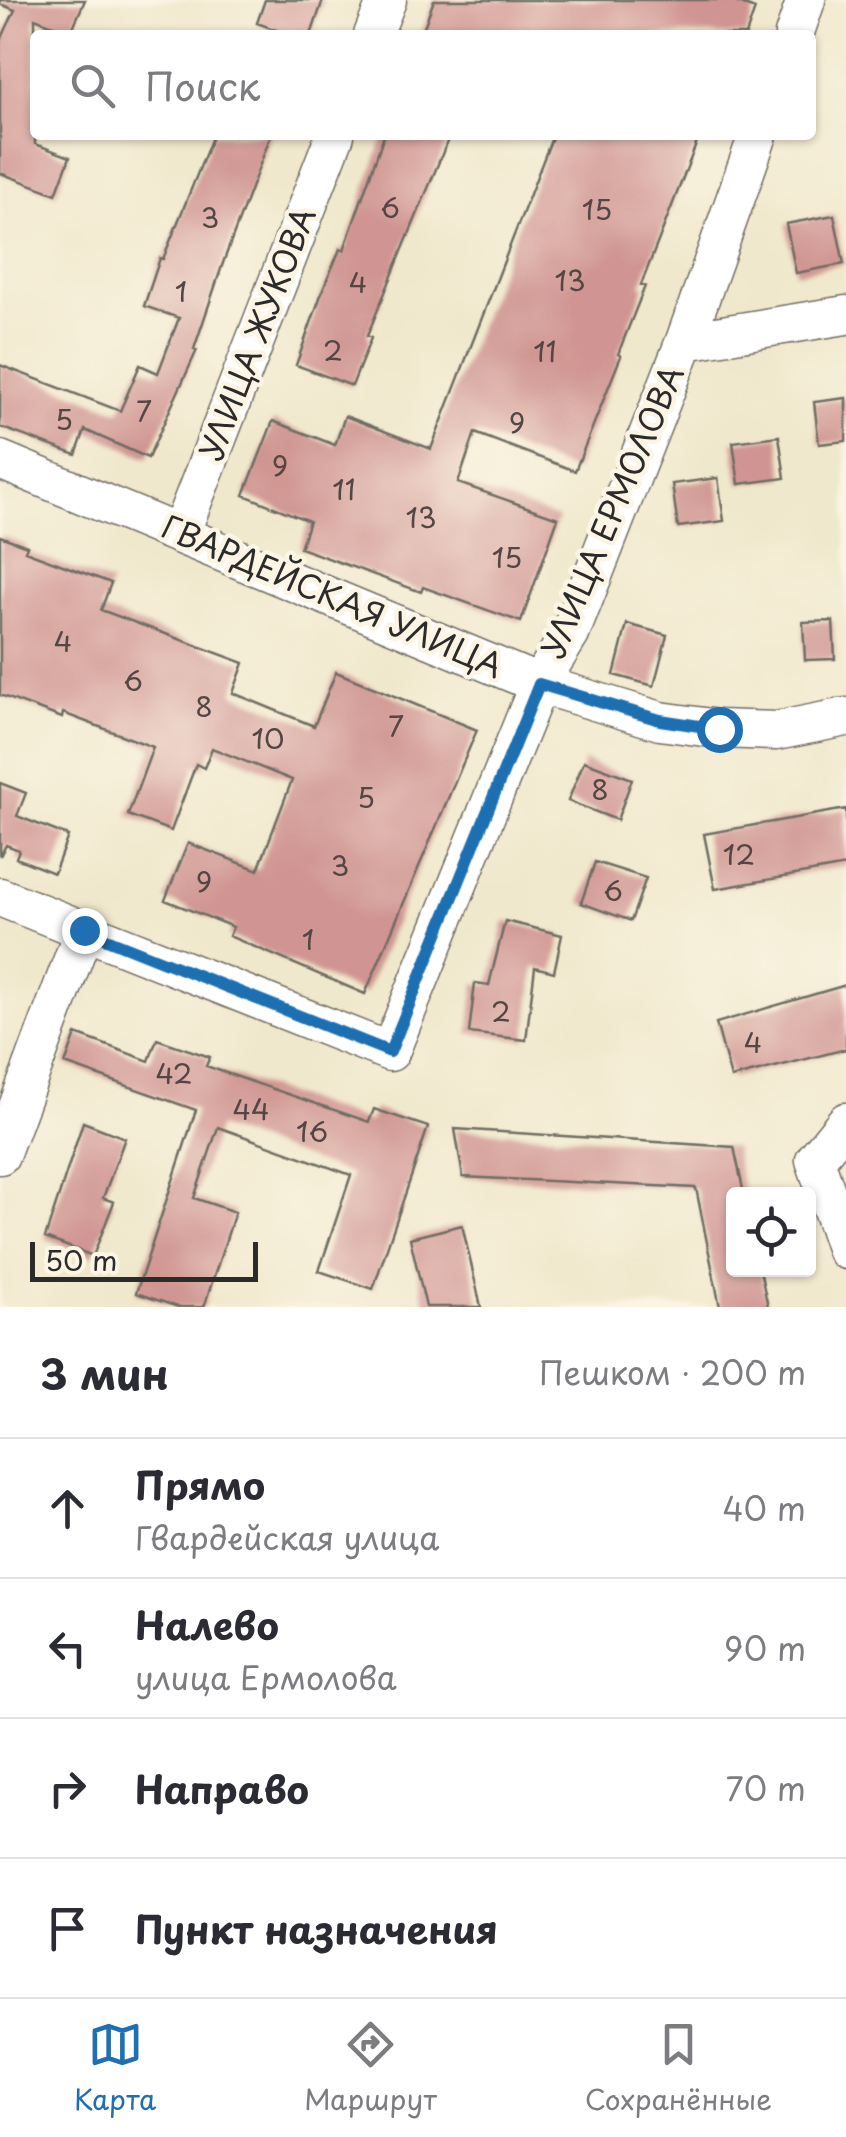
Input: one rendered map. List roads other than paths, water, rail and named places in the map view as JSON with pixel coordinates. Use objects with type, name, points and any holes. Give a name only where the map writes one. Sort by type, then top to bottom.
[{"type":"street","points":[[376,30],[387,0]]},
{"type":"street","points":[[796,30],[806,0]]},
{"type":"street","name":"УЛИЦА ЖУКОВА","points":[[180,534],[333,140]]},
{"type":"street","name":"УЛИЦА ЕРМОЛОВА","points":[[84,930],[390,1052],[539,684],[570,634],[685,341],[756,140]]},
{"type":"street","points":[[685,341],[846,315]]},
{"type":"street","name":"ГВАРДЕЙСКАЯ УЛИЦА","points":[[0,460],[539,684],[660,720],[719,729],[776,731],[846,717]]},
{"type":"street","points":[[0,896],[84,930],[0,1155]]},
{"type":"street","points":[[846,1122],[815,1160],[846,1250]]}]
